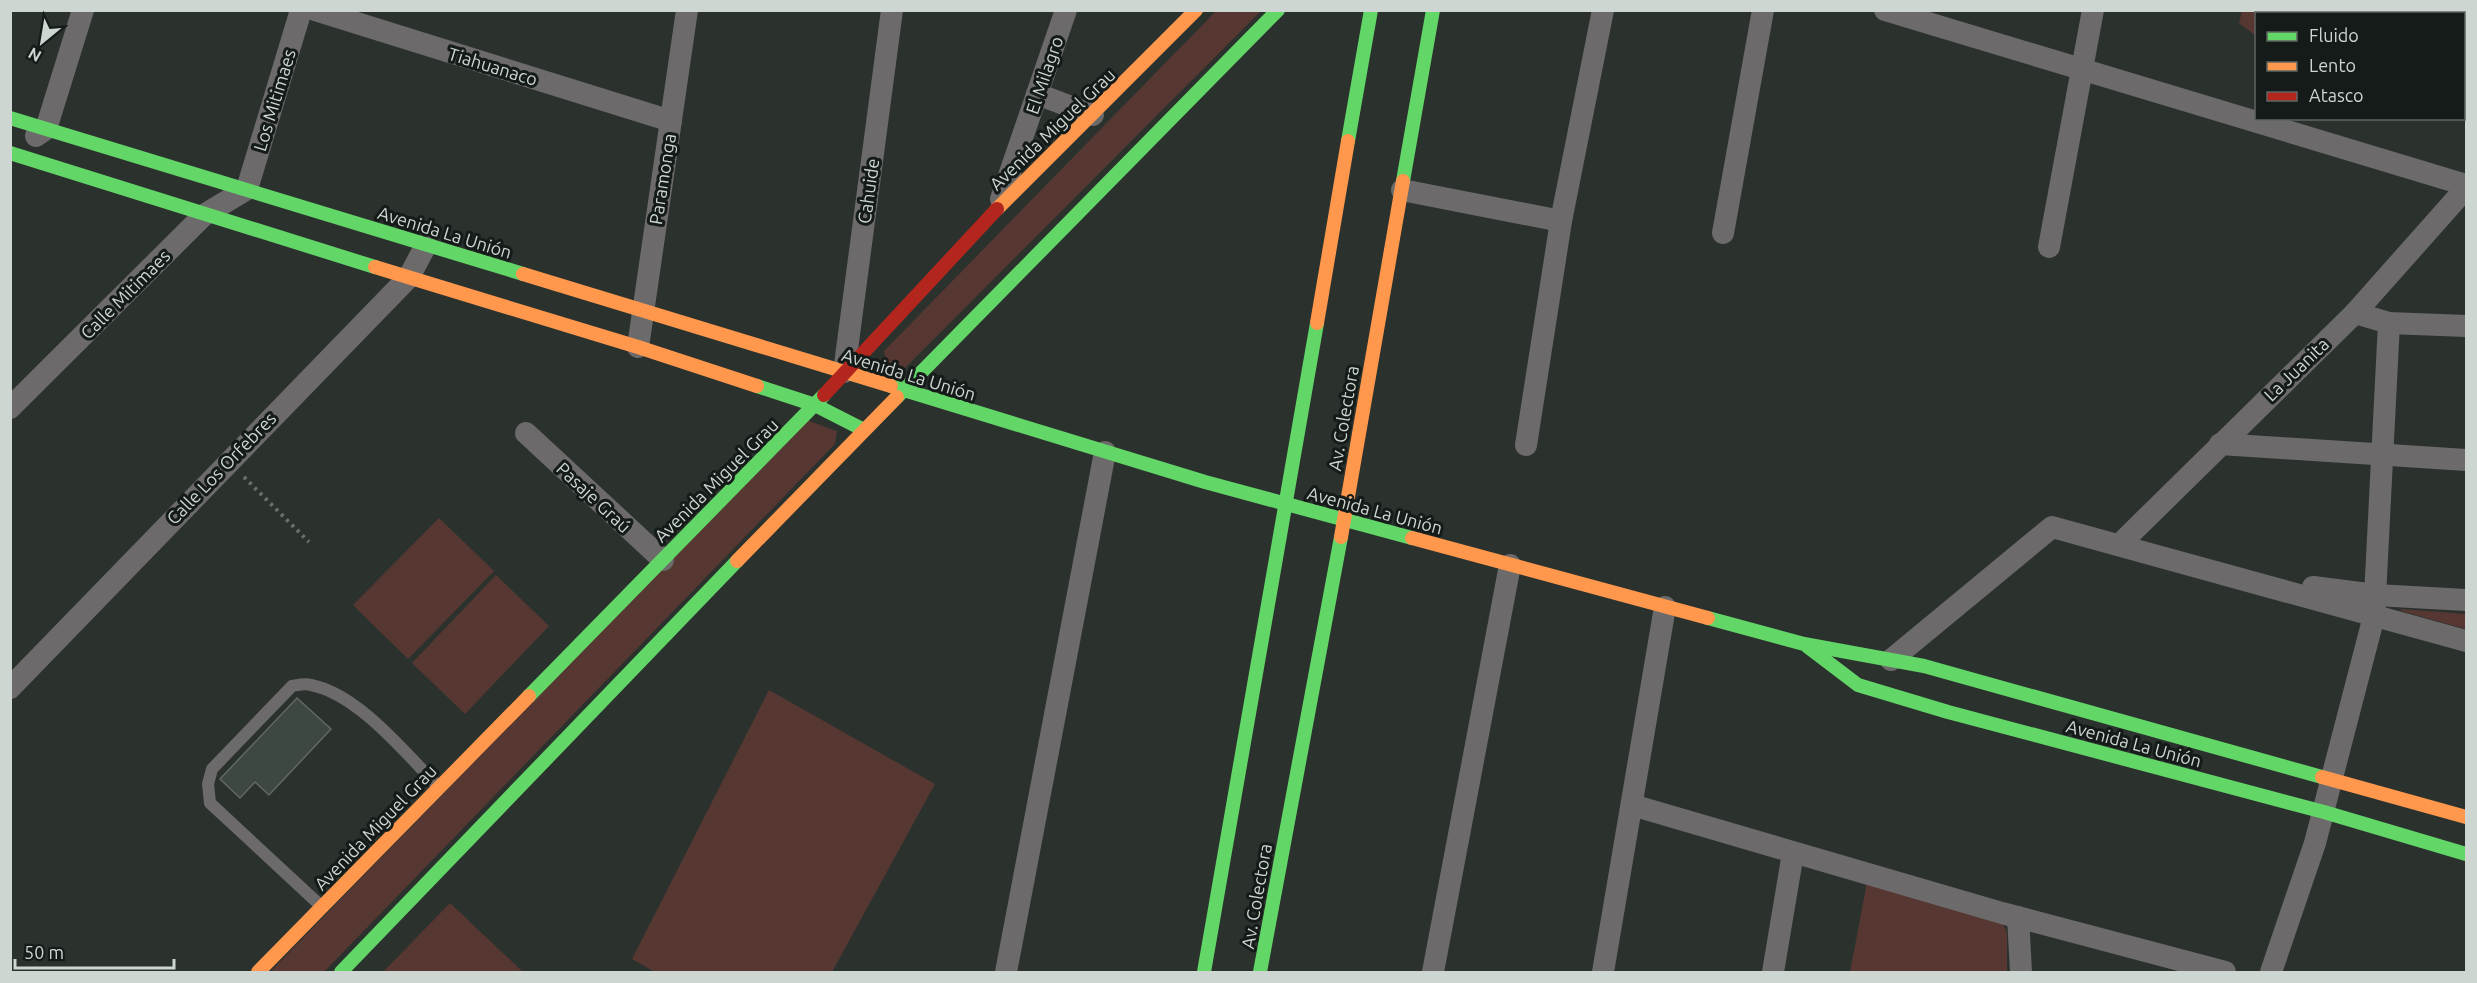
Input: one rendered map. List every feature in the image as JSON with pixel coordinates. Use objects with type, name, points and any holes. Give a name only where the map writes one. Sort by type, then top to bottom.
[{"type":"street","points":[[11,154],[46,129],[83,10]]},
{"type":"street","name":"Los Mitimaes","points":[[247,189],[301,10]]},
{"type":"street","name":"Tiahuanaco","points":[[315,10],[671,121]]},
{"type":"street","name":"Paramonga","points":[[638,347],[641,312],[687,10]]},
{"type":"street","name":"Cahuide","points":[[844,372],[892,10]]},
{"type":"street","name":"El Milagro","points":[[999,207],[1066,10]]},
{"type":"street","name":"Avenida Miguel Grau","points":[[258,972],[814,405],[999,207],[1196,10]]},
{"type":"street","points":[[341,972],[864,430],[1278,10]]},
{"type":"street","points":[[1204,972],[1371,10]]},
{"type":"street","name":"Av. Colectora","points":[[1260,972],[1344,520],[1433,10]]},
{"type":"street","points":[[1526,445],[1561,221],[1603,10]]},
{"type":"street","points":[[1723,233],[1763,10]]},
{"type":"street","points":[[1885,10],[1918,15],[2082,69],[2466,186]]},
{"type":"street","points":[[2049,247],[2093,10]]},
{"type":"street","points":[[1037,94],[1093,115]]},
{"type":"street","name":"Avenida La Unión","points":[[10,118],[641,312],[1284,504],[1804,644],[1924,666],[2466,817]]},
{"type":"street","points":[[11,154],[204,216],[638,347],[814,405],[864,430]]},
{"type":"street","name":"La Juanita","points":[[2119,545],[2355,313],[2466,186]]},
{"type":"street","name":"Calle Mitimaes","points":[[10,408],[204,216],[247,189]]},
{"type":"street","points":[[1402,190],[1561,221]]},
{"type":"street","name":"Calle Los Orfebres","points":[[10,688],[409,277],[426,245]]},
{"type":"street","points":[[2355,313],[2389,323],[2466,326]]},
{"type":"street","points":[[2271,972],[2324,812],[2375,606],[2389,323]]},
{"type":"street","name":"Pasaje Graú","points":[[526,433],[663,560]]},
{"type":"street","points":[[2220,444],[2466,460]]},
{"type":"street","points":[[1006,972],[1105,452]]},
{"type":"street","points":[[1891,660],[2052,527],[2238,578],[2375,606],[2466,641]]},
{"type":"street","points":[[1433,972],[1510,565]]},
{"type":"street","points":[[2375,606],[2466,600]]},
{"type":"street","points":[[1603,972],[1665,607]]},
{"type":"street","name":"Avenida La Unión","points":[[1804,644],[1858,685],[1948,712],[2324,812],[2466,854]]},
{"type":"street","points":[[1632,805],[2018,917],[2224,972]]},
{"type":"street","points":[[1773,972],[1793,853]]},
{"type":"street","points":[[2018,917],[2021,972]]},
{"type":"lane","points":[[322,907],[210,803],[208,784],[212,769],[292,686],[309,684],[338,694],[358,707],[440,787]]},
{"type":"path","points":[[228,461],[309,542]]},
{"type":"shaded area","points":[[2242,10],[2410,11],[2255,12],[2255,35],[2239,23]]},
{"type":"shaded area","points":[[1216,11],[1261,11],[902,371],[887,363],[884,351]]},
{"type":"shaded area","points":[[806,420],[837,431],[835,444],[324,972],[270,972]]},
{"type":"shaded area","points":[[439,518],[494,571],[408,659],[353,605]]},
{"type":"shaded area","points":[[496,575],[549,626],[465,714],[412,663]]},
{"type":"shaded area","points":[[2401,609],[2466,614],[2466,629],[2401,611]]},
{"type":"shaded area","points":[[769,690],[935,784],[832,972],[655,972],[632,959]]},
{"type":"shaded area","points":[[1867,882],[2001,920],[2007,933],[2007,972],[1850,972]]},
{"type":"shaded area","points":[[450,903],[523,972],[383,972]]},
{"type":"building","points":[[297,698],[331,729],[269,795],[255,782],[240,798],[220,779]]},
{"type":"traffic: fast","points":[[897,397],[1278,10]]},
{"type":"traffic: fast","points":[[1348,141],[1371,10]]},
{"type":"traffic: fast","points":[[1403,181],[1433,10]]},
{"type":"traffic: fast","points":[[10,118],[523,274]]},
{"type":"traffic: fast","points":[[10,153],[375,267]]},
{"type":"traffic: fast","points":[[1204,972],[1317,323]]},
{"type":"traffic: fast","points":[[757,386],[815,405],[864,430]]},
{"type":"traffic: fast","points":[[891,386],[1205,482],[1412,538]]},
{"type":"traffic: fast","points":[[529,696],[824,395]]},
{"type":"traffic: fast","points":[[1260,972],[1341,537]]},
{"type":"traffic: fast","points":[[341,972],[737,561]]},
{"type":"traffic: fast","points":[[1708,618],[1804,644],[1924,666],[2322,777]]},
{"type":"traffic: fast","points":[[1808,647],[1858,685],[1948,712],[2324,812],[2466,854]]},
{"type":"traffic: slow","points":[[997,209],[1196,10]]},
{"type":"traffic: slow","points":[[1317,323],[1348,141]]},
{"type":"traffic: slow","points":[[1341,537],[1403,181]]},
{"type":"traffic: slow","points":[[375,267],[638,347],[757,386]]},
{"type":"traffic: slow","points":[[523,274],[891,386]]},
{"type":"traffic: slow","points":[[737,561],[897,397]]},
{"type":"traffic: slow","points":[[1412,538],[1708,618]]},
{"type":"traffic: slow","points":[[258,972],[529,696]]},
{"type":"traffic: slow","points":[[2322,777],[2466,817]]},
{"type":"traffic: jam","points":[[824,395],[997,209]]}]
